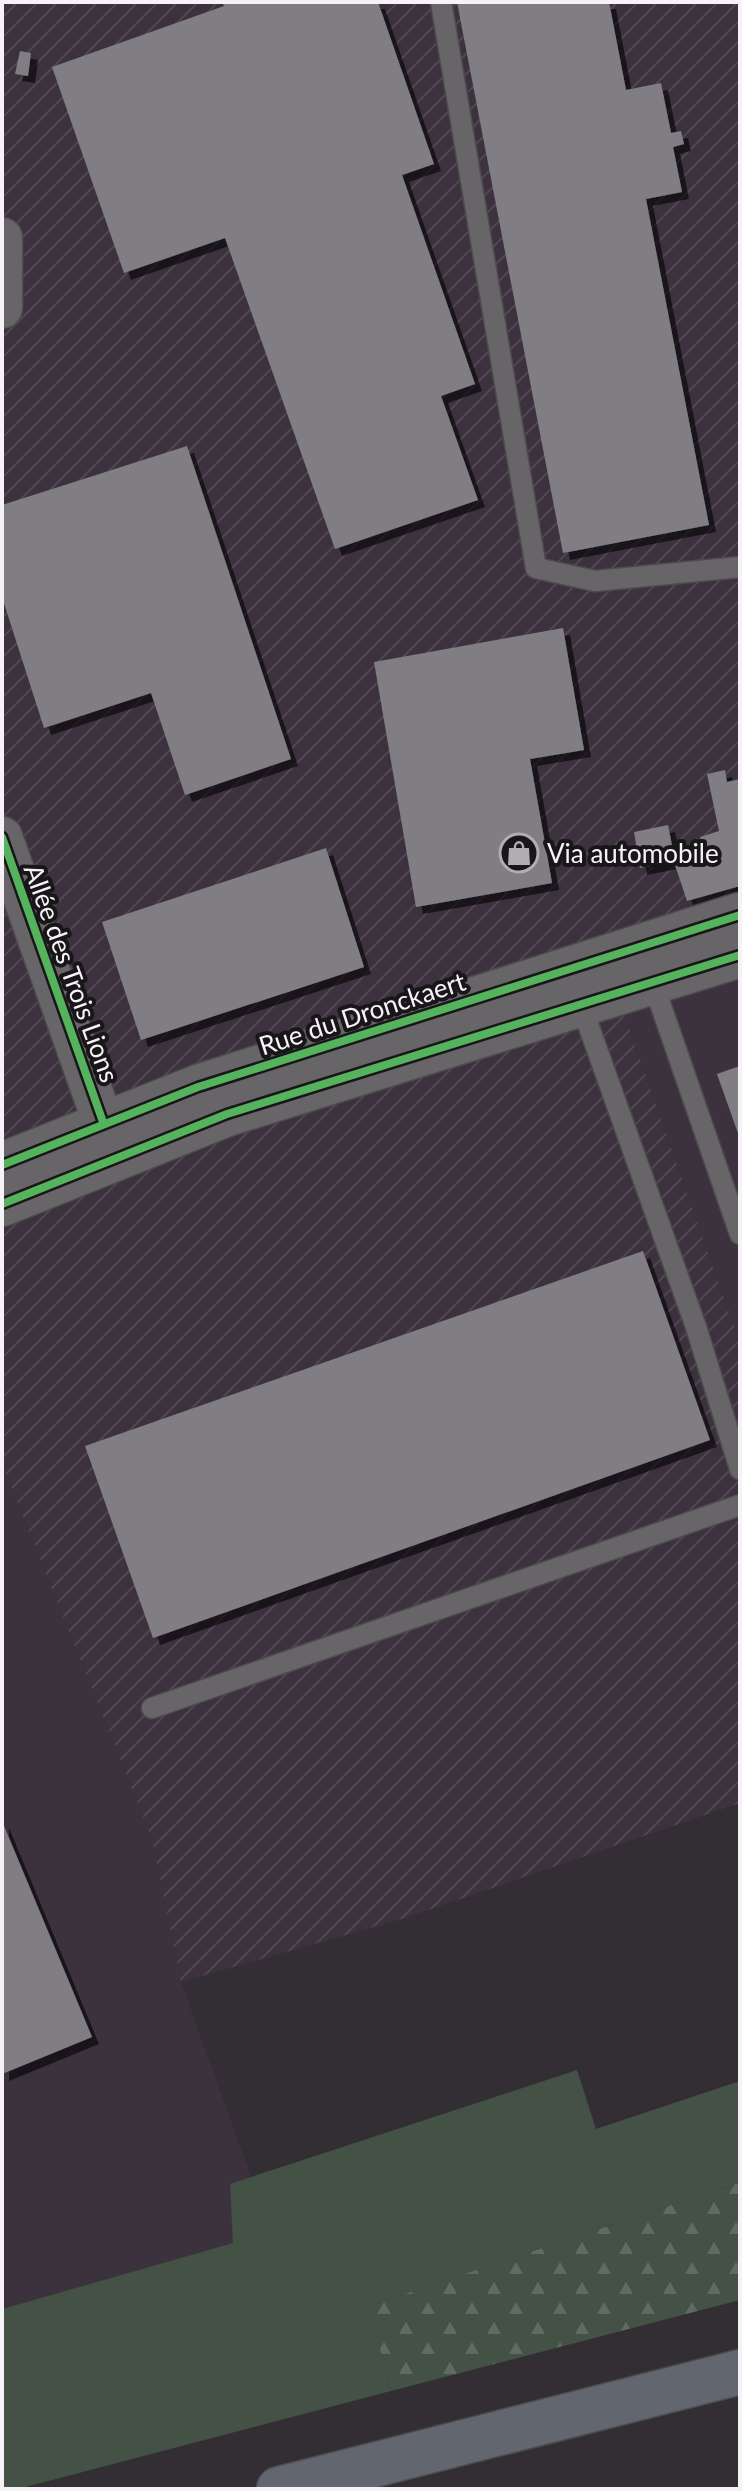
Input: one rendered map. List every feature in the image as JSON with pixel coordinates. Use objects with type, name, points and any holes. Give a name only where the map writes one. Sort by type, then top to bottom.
[{"type":"highway","points":[[682,2388],[740,2365]]},
{"type":"highway","points":[[279,2489],[740,2372]]},
{"type":"main road","name":"Rue du Dronckaert","points":[[2,1204],[227,1114],[574,987],[647,964],[740,915]]},
{"type":"main road","name":"Rue du Dronckaert","points":[[647,964],[740,955]]},
{"type":"main road","name":"Rue du Dronckaert","points":[[2,1165],[103,1122],[211,1083],[574,987]]},
{"type":"street","points":[[2,238],[2,308]]},
{"type":"street","name":"Allée des Trois Lions","points":[[2,837],[103,1122]]},
{"type":"lane","points":[[441,2],[536,568],[595,581],[740,567]]},
{"type":"lane","points":[[647,964],[740,1234]]},
{"type":"lane","points":[[574,987],[696,1327],[740,1469]]},
{"type":"lane","points":[[152,1708],[740,1505]]},
{"type":"shaded area","points":[[2,2],[740,2],[740,965],[623,1011],[740,1343],[740,1803],[402,1919],[181,1982],[152,1839],[2,1464]]},
{"type":"shaded area","points":[[740,965],[740,1343],[623,1011]]},
{"type":"shaded area","points":[[2,1464],[152,1839],[181,1982],[252,2179],[230,2185],[234,2243],[2,2309]]},
{"type":"green space","points":[[577,2070],[596,2129],[740,2081],[740,2182],[370,2306],[391,2391],[18,2489],[2,2489],[2,2309],[233,2243],[230,2184]]},
{"type":"green space","points":[[740,2182],[740,2300],[391,2391],[369,2306]]},
{"type":"building","points":[[222,2],[378,2],[434,164],[402,175],[475,384],[441,396],[478,500],[335,549],[225,238],[124,273],[52,67],[224,6]]},
{"type":"building","points":[[457,2],[609,2],[626,90],[661,83],[671,133],[681,131],[684,144],[673,147],[682,192],[646,199],[709,525],[563,553]]},
{"type":"building","points":[[20,51],[31,53],[28,76],[15,74]]},
{"type":"building","points":[[187,446],[291,759],[185,795],[151,693],[44,728],[2,597],[2,505]]},
{"type":"building","points":[[563,628],[584,750],[530,759],[552,883],[416,907],[374,662]]},
{"type":"building","points":[[725,770],[727,782],[740,779],[740,886],[687,901],[674,862],[706,853],[700,837],[719,831],[707,774]]},
{"type":"building","points":[[668,825],[675,861],[640,868],[634,832]]},
{"type":"building","points":[[326,848],[364,967],[141,1040],[102,922]]},
{"type":"building","points":[[740,1066],[740,1139],[717,1074]]},
{"type":"building","points":[[643,1251],[710,1440],[153,1638],[85,1446]]},
{"type":"building","points":[[2,1821],[92,2037],[2,2074]]},
{"type":"cycle path","points":[[2,837],[103,1122]]},
{"type":"cycle path","points":[[2,1165],[198,1087],[740,915]]},
{"type":"cycle path","points":[[2,1204],[227,1114],[740,955]]},
{"type":"place","name":"Via automobile","points":[[519,853]]}]
